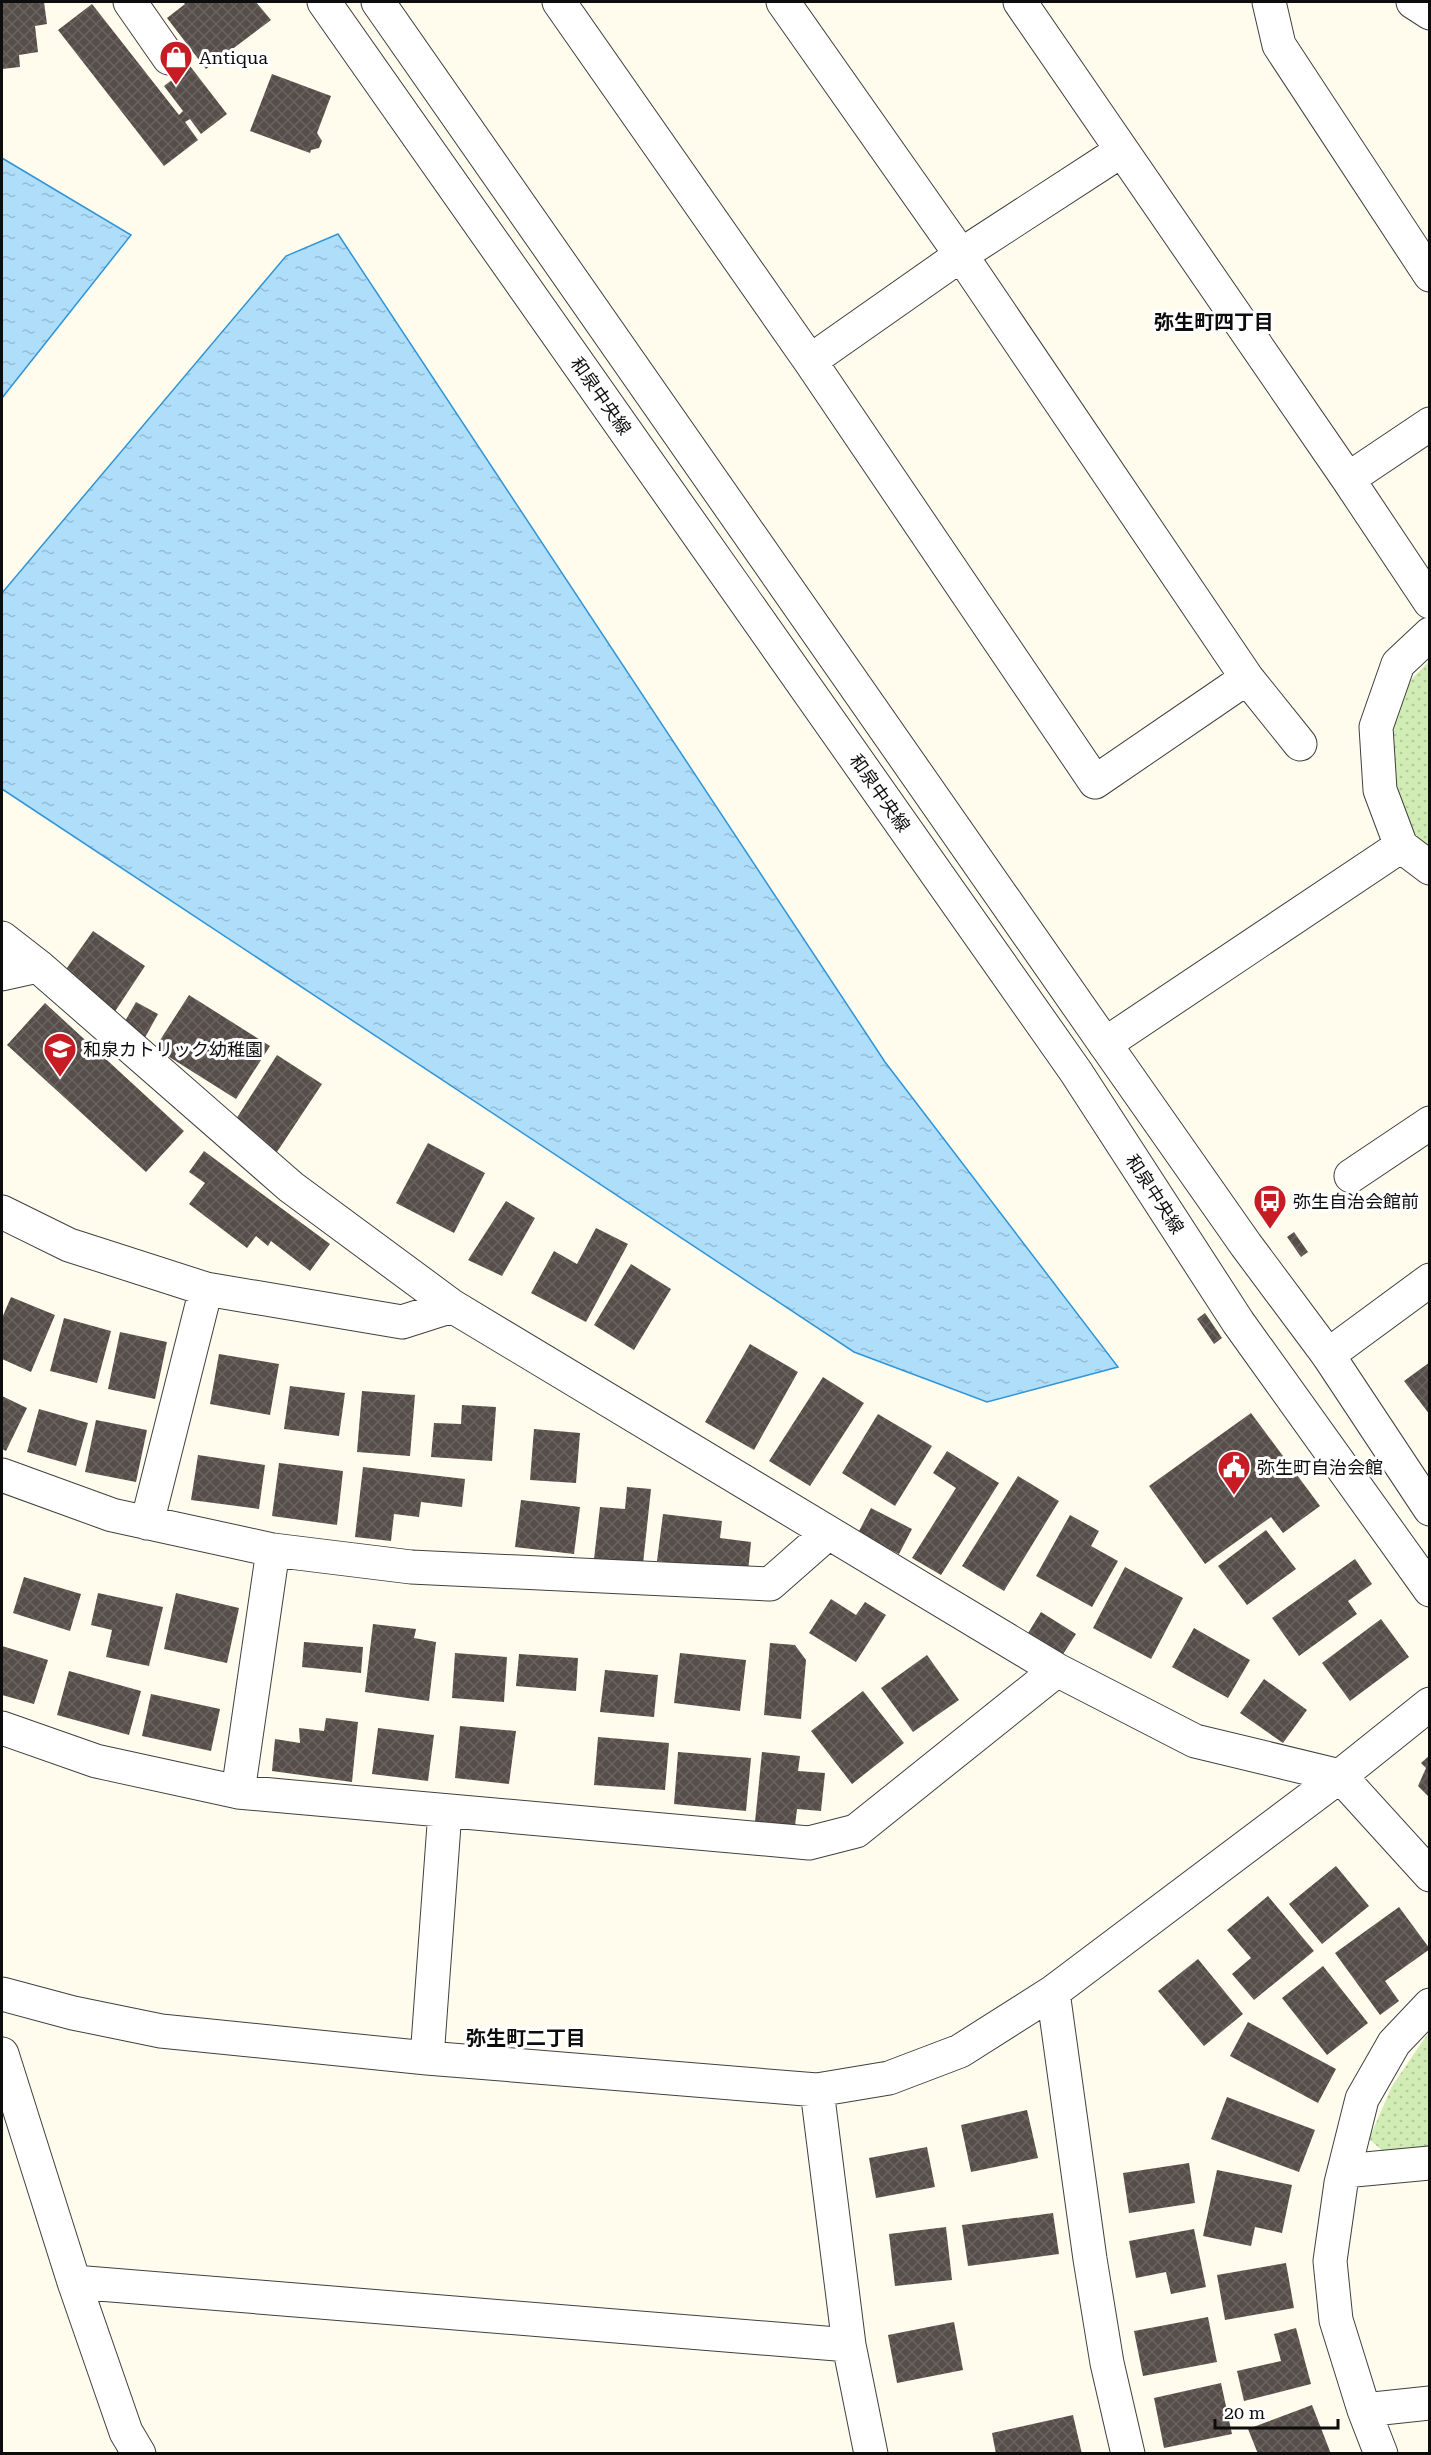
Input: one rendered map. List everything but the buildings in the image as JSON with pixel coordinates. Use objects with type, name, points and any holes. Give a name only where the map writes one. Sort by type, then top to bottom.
[{"type":"street","points":[[130,2],[169,58]]},
{"type":"street","name":"和泉中央線","points":[[324,2],[1076,1072],[1238,1322],[1430,1590]]},
{"type":"street","points":[[378,2],[1104,1044],[1246,1245],[1328,1355],[1430,1509]]},
{"type":"street","points":[[559,2],[810,361],[1095,782],[1247,678]]},
{"type":"street","points":[[783,2],[961,255],[1247,678],[1300,744]]},
{"type":"street","points":[[1020,2],[1430,602]]},
{"type":"street","points":[[1269,2],[1279,45],[1430,275]]},
{"type":"street","points":[[1413,2],[1430,13]]},
{"type":"street","points":[[810,361],[961,255],[1121,151]]},
{"type":"street","points":[[1348,479],[1430,424]]},
{"type":"street","points":[[1430,634],[1398,664],[1376,727],[1380,790],[1401,846],[1430,868]]},
{"type":"street","points":[[1104,1044],[1401,846]]},
{"type":"street","points":[[2,938],[38,966],[291,1187],[453,1306],[1056,1670],[1195,1741],[1340,1776],[1430,1875]]},
{"type":"street","points":[[2,974],[38,966]]},
{"type":"street","points":[[1351,1176],[1430,1123]]},
{"type":"street","points":[[2,1212],[69,1245],[206,1289],[402,1322],[453,1306]]},
{"type":"street","points":[[1328,1355],[1430,1280]]},
{"type":"street","points":[[147,1523],[206,1289]]},
{"type":"street","points":[[2,1475],[112,1515],[147,1523],[273,1550],[411,1567],[770,1584],[828,1533]]},
{"type":"street","points":[[238,1792],[273,1550]]},
{"type":"street","points":[[2,1728],[96,1761],[238,1792],[809,1843],[856,1831],[1056,1670]]},
{"type":"street","points":[[2,1994],[73,2013],[161,2031],[427,2058],[817,2090],[889,2078],[960,2051],[1053,1992],[1340,1776],[1430,1704]]},
{"type":"street","points":[[427,2058],[445,1811]]},
{"type":"street","points":[[1053,1992],[1090,2259],[1107,2362],[1128,2454]]},
{"type":"street","points":[[1381,2454],[1364,2410],[1336,2319],[1330,2261],[1344,2171],[1362,2099],[1394,2043],[1430,2005]]},
{"type":"street","points":[[2,2054],[74,2282],[126,2432],[139,2454]]},
{"type":"street","points":[[817,2090],[849,2345],[871,2454]]},
{"type":"street","points":[[1344,2171],[1430,2163]]},
{"type":"street","points":[[74,2282],[849,2345]]},
{"type":"street","points":[[1364,2410],[1430,2403]]},
{"type":"green space","points":[[1429,661],[1429,853],[1422,847],[1397,810],[1391,721],[1410,681]]},
{"type":"green space","points":[[1429,2032],[1429,2156],[1393,2160],[1369,2139],[1392,2086]]},
{"type":"water","points":[[2,158],[131,235],[2,398]]},
{"type":"water","points":[[338,234],[885,1062],[1118,1367],[987,1402],[854,1352],[2,789],[2,593],[286,256]]},
{"type":"place","name":"Antiqua","points":[[176,86]]},
{"type":"place","name":"和泉カトリック幼稚園","points":[[60,1078]]},
{"type":"place","name":"弥生自治会館前","points":[[1270,1230]]},
{"type":"place","name":"弥生町自治会館","points":[[1234,1496]]},
{"type":"district","name":"弥生町四丁目","points":[[1214,322]]},
{"type":"district","name":"弥生町二丁目","points":[[526,2038]]}]
